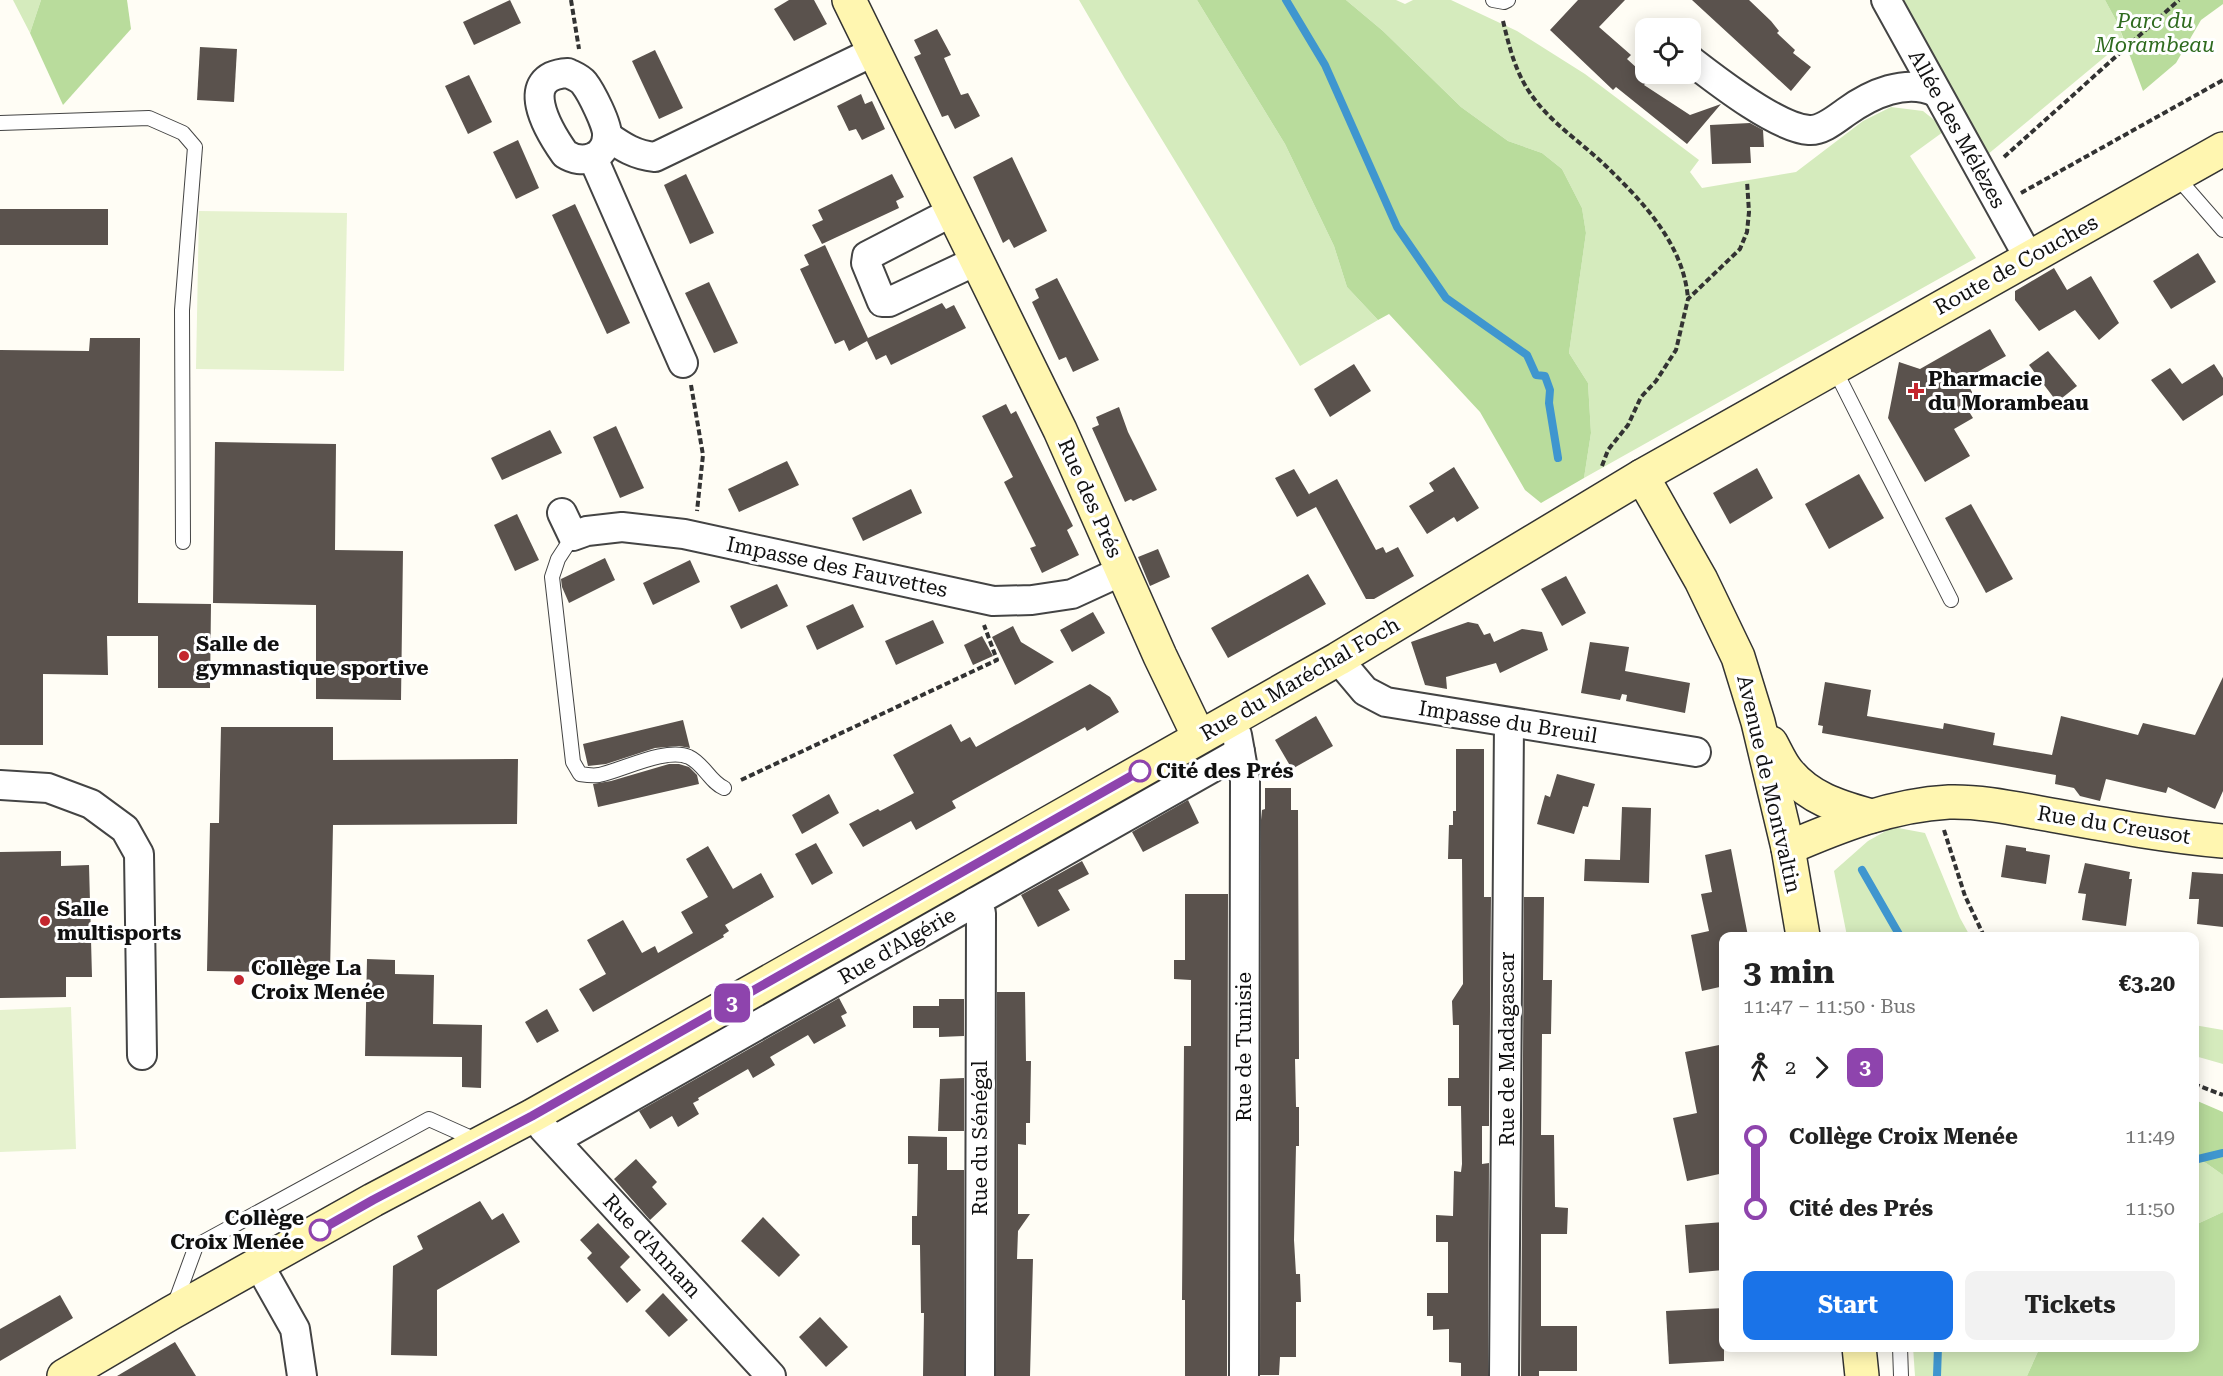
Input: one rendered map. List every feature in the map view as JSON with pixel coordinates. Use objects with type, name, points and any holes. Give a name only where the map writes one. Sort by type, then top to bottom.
[{"type":"main road","name":"Rue des Prés","points":[[849,0],[1060,430],[1160,657],[1199,737]]},
{"type":"main road","name":"Route de Couches","points":[[1822,375],[2223,149]]},
{"type":"main road","name":"Rue du Maréchal Foch","points":[[64,1376],[373,1200],[532,1116],[1338,659],[1628,484],[1822,375]]},
{"type":"main road","name":"Avenue de Montvaltin","points":[[1628,484],[1701,580],[1733,647],[1758,722],[1788,848],[1802,932]]},
{"type":"main road","points":[[1758,722],[1788,772],[1812,794],[1832,805],[1871,816]]},
{"type":"main road","name":"Rue du Creusot","points":[[1788,848],[1871,816],[1898,808],[1936,803],[1973,803],[2004,807],[2223,841]]},
{"type":"main road","points":[[1860,1352],[1862,1376]]},
{"type":"street","name":"Allée des Mélèzes","points":[[1886,0],[2029,258]]},
{"type":"street","points":[[600,147],[628,150],[640,155],[655,157],[875,51]]},
{"type":"street","points":[[1701,68],[1729,90],[1790,127],[1811,131],[1830,123],[1886,90],[1924,87],[1936,92]]},
{"type":"street","points":[[568,73],[577,77],[588,90],[606,127],[600,147],[582,160],[565,154],[540,107],[538,98],[546,79],[557,74],[568,73]]},
{"type":"street","points":[[600,147],[683,363]]},
{"type":"street","points":[[954,211],[867,256],[866,263],[882,302],[889,302],[978,261]]},
{"type":"street","name":"Impasse des Fauvettes","points":[[568,524],[587,531],[622,527],[695,536],[993,601],[1032,600],[1072,594],[1122,571]]},
{"type":"street","name":"Impasse du Breuil","points":[[1338,659],[1365,691],[1386,702],[1696,752]]},
{"type":"street","name":"Rue de Tunisie","points":[[1230,720],[1237,731],[1245,780],[1244,1376]]},
{"type":"street","name":"Rue de Madagascar","points":[[1504,1376],[1509,723]]},
{"type":"street","name":"Rue d'Algérie","points":[[555,1140],[1240,752]]},
{"type":"street","points":[[0,785],[48,788],[91,804],[125,829],[139,854],[142,1055]]},
{"type":"street","name":"Rue du Sénégal","points":[[975,902],[981,913],[980,1376]]},
{"type":"street","name":"Rue d'Annam","points":[[532,1116],[748,1364],[771,1376]]},
{"type":"street","points":[[259,1265],[295,1329],[302,1376]]},
{"type":"lane","points":[[0,123],[149,118],[183,134],[195,147],[182,310],[183,542]]},
{"type":"lane","points":[[2176,176],[2223,230]]},
{"type":"lane","points":[[1822,375],[1951,600]]},
{"type":"lane","points":[[568,524],[552,577],[573,762],[580,774],[597,776],[669,756],[688,757],[724,788]]},
{"type":"lane","points":[[171,1313],[196,1246],[429,1119],[482,1143]]},
{"type":"lane","points":[[1900,1352],[1901,1376]]},
{"type":"path","points":[[571,0],[577,31],[579,57],[577,77]]},
{"type":"path","points":[[1983,176],[2179,0]]},
{"type":"path","points":[[1502,1],[1502,16],[1512,57],[1529,92],[1549,116],[1609,169],[1661,229],[1681,261],[1687,282],[1688,299],[1676,350],[1656,381],[1641,397],[1628,425],[1608,450],[1601,469],[1628,484]]},
{"type":"path","points":[[2000,205],[2223,80]]},
{"type":"path","points":[[1688,299],[1740,249],[1747,232],[1749,212],[1747,181]]},
{"type":"path","points":[[683,363],[692,388],[703,454],[695,536]]},
{"type":"path","points":[[724,788],[997,660],[983,624],[985,599]]},
{"type":"path","points":[[1936,803],[1965,896],[1982,932]]},
{"type":"path","points":[[2199,1086],[2223,1095]]},
{"type":"green space","points":[[13,0],[41,0],[30,33]]},
{"type":"green space","points":[[41,0],[127,0],[131,29],[63,105],[30,33]]},
{"type":"green space","points":[[1079,0],[1197,0],[1285,144],[1334,246],[1347,287],[1378,320],[1300,366]]},
{"type":"green space","points":[[1197,0],[1346,0],[1383,31],[1461,107],[1508,141],[1542,153],[1562,169],[1582,208],[1586,233],[1569,353],[1588,383],[1591,433],[1584,478],[1541,503],[1525,490],[1480,412],[1389,314],[1378,320],[1347,287],[1334,246],[1285,144]]},
{"type":"green space","points":[[1346,0],[1396,0],[1405,4],[1413,0],[1451,0],[1517,31],[1585,74],[1699,160],[1690,172],[1702,188],[1796,172],[1863,121],[1891,107],[1923,111],[1938,123],[1943,132],[1910,156],[1976,258],[1584,478],[1591,433],[1588,383],[1569,353],[1586,233],[1582,208],[1562,169],[1542,153],[1508,141],[1461,107],[1383,31]]},
{"type":"green space","points":[[1904,0],[2105,0],[2124,41],[1987,155],[1930,54]]},
{"type":"green space","name":"Parc du Morambeau","points":[[2105,0],[2223,0],[2223,4],[2201,20],[2176,63],[2143,91],[2118,24]]},
{"type":"green space","points":[[199,211],[347,213],[344,371],[196,369]]},
{"type":"green space","points":[[1893,827],[1925,833],[1968,932],[1846,932],[1834,871],[1868,841]]},
{"type":"green space","points":[[71,1007],[76,1149],[0,1152],[0,1010]]},
{"type":"green space","points":[[2199,1026],[2223,1030],[2223,1064],[2199,1057]]},
{"type":"green space","points":[[2199,1102],[2223,1112],[2223,1175],[2199,1160]]},
{"type":"green space","points":[[2199,1161],[2223,1175],[2223,1212],[2199,1223]]},
{"type":"green space","points":[[2223,1212],[2223,1376],[2027,1376],[2038,1352],[2199,1352],[2199,1223]]},
{"type":"green space","points":[[1913,1352],[2038,1352],[2027,1376],[1915,1376]]},
{"type":"building","points":[[510,0],[521,23],[474,45],[463,22]]},
{"type":"building","points":[[789,0],[814,0],[827,24],[794,41],[774,9]]},
{"type":"building","points":[[1578,0],[1625,0],[1599,27],[1631,55],[1627,59],[1635,66],[1635,84],[1645,84],[1690,115],[1721,104],[1687,144],[1616,87],[1613,90],[1550,30]]},
{"type":"building","points":[[1692,0],[1749,0],[1771,21],[1779,31],[1777,33],[1795,50],[1793,53],[1811,67],[1791,91]]},
{"type":"building","points":[[937,29],[951,55],[944,58],[961,95],[968,93],[980,116],[955,129],[948,115],[942,117],[914,57],[921,54],[914,40]]},
{"type":"building","points":[[200,47],[237,49],[234,102],[197,100]]},
{"type":"building","points":[[655,50],[683,108],[659,119],[632,61]]},
{"type":"building","points":[[469,75],[492,122],[468,134],[445,86]]},
{"type":"building","points":[[861,94],[865,104],[872,101],[885,129],[862,140],[856,129],[849,131],[837,106]]},
{"type":"building","points":[[1750,123],[1763,130],[1764,147],[1750,147],[1751,163],[1712,164],[1710,125]]},
{"type":"building","points":[[518,140],[539,188],[516,199],[493,152]]},
{"type":"building","points":[[1012,157],[1047,231],[1014,248],[1009,239],[1003,243],[973,177]]},
{"type":"building","points":[[686,174],[714,233],[690,244],[664,185]]},
{"type":"building","points":[[892,174],[904,197],[896,201],[899,208],[822,244],[812,225],[823,220],[818,210]]},
{"type":"building","points":[[575,204],[630,323],[607,334],[552,215]]},
{"type":"building","points":[[0,209],[108,209],[108,245],[0,245]]},
{"type":"building","points":[[825,245],[868,338],[942,303],[946,309],[954,305],[966,328],[891,365],[886,355],[876,360],[867,341],[849,351],[844,340],[835,344],[800,269],[809,265],[804,255]]},
{"type":"building","points":[[2198,253],[2216,282],[2171,309],[2153,281]]},
{"type":"building","points":[[2054,268],[2067,290],[2091,276],[2119,323],[2099,340],[2075,310],[2039,331],[2015,300],[2015,291]]},
{"type":"building","points":[[1057,278],[1099,360],[1073,372],[1066,357],[1059,360],[1032,302],[1039,298],[1035,289]]},
{"type":"building","points":[[709,282],[738,343],[714,353],[685,293]]},
{"type":"building","points":[[1990,329],[2006,356],[1965,379],[1972,392],[1968,410],[1973,418],[1954,429],[1970,456],[1925,482],[1888,418],[1899,362],[1920,369]]},
{"type":"building","points":[[90,338],[140,338],[138,603],[211,604],[210,688],[158,688],[158,636],[107,636],[108,675],[43,674],[43,745],[0,745],[0,350],[89,351]]},
{"type":"building","points":[[2048,351],[2077,386],[2057,402],[2029,365]]},
{"type":"building","points":[[1354,364],[1371,391],[1330,417],[1314,389]]},
{"type":"building","points":[[2214,364],[2223,378],[2223,395],[2183,421],[2151,380],[2170,368],[2182,384]]},
{"type":"building","points":[[1006,404],[1011,414],[1016,411],[1073,526],[1067,530],[1079,555],[1042,573],[1030,548],[1036,546],[1004,482],[1013,477],[982,416]]},
{"type":"building","points":[[1119,407],[1128,432],[1157,490],[1133,501],[1131,499],[1125,502],[1092,428],[1099,425],[1096,417]]},
{"type":"building","points":[[616,426],[644,488],[620,498],[593,437]]},
{"type":"building","points":[[550,430],[562,453],[502,480],[491,458]]},
{"type":"building","points":[[215,442],[336,444],[335,550],[403,551],[401,700],[316,699],[316,605],[213,603]]},
{"type":"building","points":[[787,461],[799,485],[739,512],[728,489]]},
{"type":"building","points":[[1454,467],[1479,508],[1457,522],[1454,517],[1427,534],[1409,506],[1434,491],[1429,483]]},
{"type":"building","points":[[1757,468],[1773,498],[1730,524],[1713,493]]},
{"type":"building","points":[[1294,469],[1310,496],[1309,494],[1337,479],[1376,550],[1383,547],[1386,553],[1398,547],[1414,576],[1374,599],[1366,599],[1316,507],[1297,517],[1275,478]]},
{"type":"building","points":[[1859,474],[1884,518],[1829,549],[1805,504]]},
{"type":"building","points":[[911,489],[922,513],[863,541],[852,518]]},
{"type":"building","points":[[1971,504],[2013,579],[1986,593],[1945,518]]},
{"type":"building","points":[[517,514],[539,560],[515,571],[494,525]]},
{"type":"building","points":[[1158,549],[1170,577],[1150,586],[1138,557]]},
{"type":"building","points":[[605,558],[615,580],[569,603],[561,579]]},
{"type":"building","points":[[690,560],[700,582],[653,605],[643,583]]},
{"type":"building","points":[[1308,574],[1326,604],[1228,658],[1211,628]]},
{"type":"building","points":[[1566,576],[1586,613],[1562,626],[1541,589]]},
{"type":"building","points":[[777,584],[788,606],[741,629],[730,606]]},
{"type":"building","points":[[853,604],[864,627],[817,650],[806,626]]},
{"type":"building","points":[[1093,612],[1105,633],[1072,652],[1060,630]]},
{"type":"building","points":[[933,620],[944,643],[896,665],[885,641]]},
{"type":"building","points":[[1468,622],[1478,624],[1484,635],[1490,633],[1494,642],[1522,629],[1542,632],[1548,650],[1500,673],[1496,663],[1446,677],[1447,689],[1425,685],[1411,642]]},
{"type":"building","points":[[1013,626],[1021,642],[1054,662],[1015,685],[992,637]]},
{"type":"building","points":[[982,636],[993,656],[973,665],[964,645]]},
{"type":"building","points":[[1590,642],[1629,647],[1625,671],[1690,683],[1685,713],[1626,701],[1627,695],[1622,694],[1620,700],[1581,693]]},
{"type":"building","points":[[2223,677],[2223,791],[2215,809],[2168,787],[2166,793],[2106,779],[2100,801],[2080,796],[2074,788],[2055,784],[2056,775],[1822,733],[1823,726],[1818,725],[1825,682],[1871,690],[1867,716],[1943,729],[1944,723],[1995,733],[1993,745],[2052,755],[2061,716],[2138,735],[2143,723],[2195,735]]},
{"type":"building","points":[[1090,684],[1110,697],[1119,712],[1087,731],[1085,727],[952,801],[956,808],[916,830],[911,821],[863,847],[849,824],[914,793],[893,755],[951,724],[961,742],[970,737],[976,747]]},
{"type":"building","points":[[1316,716],[1333,746],[1292,769],[1275,740]]},
{"type":"building","points":[[683,720],[690,748],[679,746],[655,748],[606,764],[588,766],[583,744]]},
{"type":"building","points":[[221,727],[333,727],[333,760],[518,759],[517,824],[333,825],[330,973],[207,971],[210,823],[219,823]]},
{"type":"building","points":[[1456,749],[1484,749],[1484,897],[1491,897],[1489,1126],[1482,1126],[1482,1164],[1489,1163],[1488,1376],[1461,1376],[1461,1363],[1449,1362],[1449,1329],[1433,1330],[1433,1316],[1427,1316],[1427,1293],[1448,1293],[1448,1242],[1436,1242],[1436,1215],[1453,1216],[1454,1171],[1461,1172],[1462,1164],[1461,1106],[1448,1106],[1448,1078],[1459,1078],[1459,1025],[1453,1025],[1452,1001],[1463,984],[1462,859],[1448,859],[1449,825],[1453,825],[1453,811],[1456,811]]},
{"type":"building","points":[[669,764],[689,767],[697,775],[699,784],[598,807],[593,784]]},
{"type":"building","points":[[1557,774],[1595,784],[1588,807],[1583,806],[1574,834],[1537,824],[1545,795],[1550,797]]},
{"type":"building","points":[[1265,788],[1291,788],[1291,810],[1298,810],[1299,1059],[1295,1059],[1299,1146],[1296,1146],[1294,1240],[1296,1274],[1300,1274],[1301,1302],[1296,1302],[1296,1357],[1280,1357],[1279,1375],[1260,1375],[1261,820],[1262,810],[1265,809]]},
{"type":"building","points":[[829,794],[839,813],[802,834],[792,815]]},
{"type":"building","points":[[1188,800],[1199,823],[1143,852],[1132,832]]},
{"type":"building","points":[[1622,807],[1651,808],[1649,883],[1584,881],[1585,859],[1620,860]]},
{"type":"building","points":[[816,843],[833,873],[812,885],[795,854]]},
{"type":"building","points":[[2006,845],[2050,855],[2046,884],[2001,877]]},
{"type":"building","points":[[708,846],[733,889],[761,873],[774,897],[725,925],[729,931],[723,935],[724,937],[593,1012],[579,989],[606,974],[587,940],[623,920],[642,953],[655,946],[658,953],[693,933],[681,912],[708,897],[686,859]]},
{"type":"building","points":[[1731,849],[1747,932],[1719,932],[1719,987],[1702,991],[1691,935],[1709,931],[1701,894],[1712,892],[1705,855]]},
{"type":"building","name":"Salle multisports","points":[[61,851],[61,866],[89,865],[92,977],[66,977],[66,997],[0,998],[0,852]]},
{"type":"building","points":[[1082,861],[1089,874],[1058,890],[1070,910],[1038,927],[1021,895]]},
{"type":"building","points":[[2085,863],[2130,872],[2129,879],[2132,879],[2126,926],[2082,920],[2086,894],[2078,893]]},
{"type":"building","points":[[2192,872],[2223,874],[2223,927],[2197,924],[2199,899],[2189,899]]},
{"type":"building","points":[[1185,894],[1228,894],[1227,1376],[1185,1376],[1185,1300],[1182,1300],[1184,1046],[1191,1046],[1191,980],[1174,979],[1174,960],[1185,960]]},
{"type":"building","points":[[1524,897],[1544,897],[1543,980],[1552,980],[1551,1034],[1542,1034],[1541,1135],[1554,1135],[1555,1207],[1568,1208],[1567,1234],[1541,1234],[1541,1326],[1577,1326],[1577,1371],[1539,1371],[1539,1376],[1521,1376]]},
{"type":"building","points":[[367,959],[395,960],[395,974],[434,975],[433,1024],[482,1025],[481,1088],[462,1087],[462,1057],[365,1056]]},
{"type":"building","points":[[997,992],[1025,992],[1026,1061],[1031,1061],[1030,1123],[1026,1123],[1026,1145],[1018,1144],[1018,1214],[1030,1214],[1018,1231],[1017,1259],[1033,1259],[1030,1376],[996,1376]]},
{"type":"building","points":[[839,998],[847,1013],[841,1016],[846,1026],[814,1044],[808,1035],[770,1057],[775,1065],[753,1078],[748,1069],[698,1098],[699,1100],[693,1103],[699,1114],[678,1127],[672,1116],[650,1129],[639,1111]]},
{"type":"building","points":[[939,999],[964,999],[964,1036],[939,1037],[939,1028],[913,1028],[913,1006],[939,1006]]},
{"type":"building","points":[[547,1009],[559,1031],[537,1043],[525,1022]]},
{"type":"building","points":[[1719,1045],[1719,1174],[1687,1181],[1673,1118],[1697,1113],[1685,1052]]},
{"type":"building","points":[[964,1078],[964,1131],[938,1131],[940,1079]]},
{"type":"building","points":[[908,1136],[947,1137],[947,1170],[964,1170],[964,1376],[923,1376],[924,1313],[921,1313],[920,1245],[912,1245],[912,1216],[917,1216],[918,1164],[908,1164]]},
{"type":"building","points":[[636,1159],[657,1182],[652,1187],[667,1204],[650,1220],[614,1179]]},
{"type":"building","points":[[480,1201],[492,1220],[503,1213],[520,1242],[437,1290],[437,1356],[391,1355],[393,1266],[423,1249],[417,1236]]},
{"type":"building","points":[[763,1217],[800,1255],[779,1277],[741,1241]]},
{"type":"building","points":[[1719,1222],[1719,1270],[1689,1273],[1685,1225]]},
{"type":"building","points":[[598,1223],[630,1257],[620,1267],[641,1290],[627,1303],[587,1258],[592,1253],[580,1240]]},
{"type":"building","points":[[663,1293],[688,1320],[669,1337],[645,1311]]},
{"type":"building","points":[[60,1295],[73,1318],[0,1361],[0,1329]]},
{"type":"building","points":[[1719,1308],[1719,1352],[1724,1352],[1724,1361],[1669,1364],[1666,1311]]},
{"type":"building","points":[[820,1317],[848,1347],[826,1367],[799,1337]]},
{"type":"building","points":[[175,1342],[196,1376],[117,1376]]},
{"type":"waterway","points":[[1286,0],[1325,65],[1397,227],[1446,298],[1527,355],[1536,375],[1545,376],[1550,390],[1549,403],[1558,458]]},
{"type":"waterway","points":[[1862,870],[1898,932]]},
{"type":"waterway","points":[[2199,1159],[2223,1153]]},
{"type":"waterway","points":[[1937,1376],[1938,1352]]},
{"type":"bus line","name":"3","points":[[320,1230],[532,1116],[1140,771]]},
{"type":"place","name":"Pharmacie du Morambeau","points":[[1916,391]]},
{"type":"place","name":"Salle de gymnastique sportive","points":[[184,656]]},
{"type":"place","name":"Cité des Prés","points":[[1140,771]]},
{"type":"place","name":"Salle multisports","points":[[45,921]]},
{"type":"place","name":"Collège La Croix Menée","points":[[239,980]]},
{"type":"place","name":"Collège Croix Menée","points":[[320,1230]]}]
